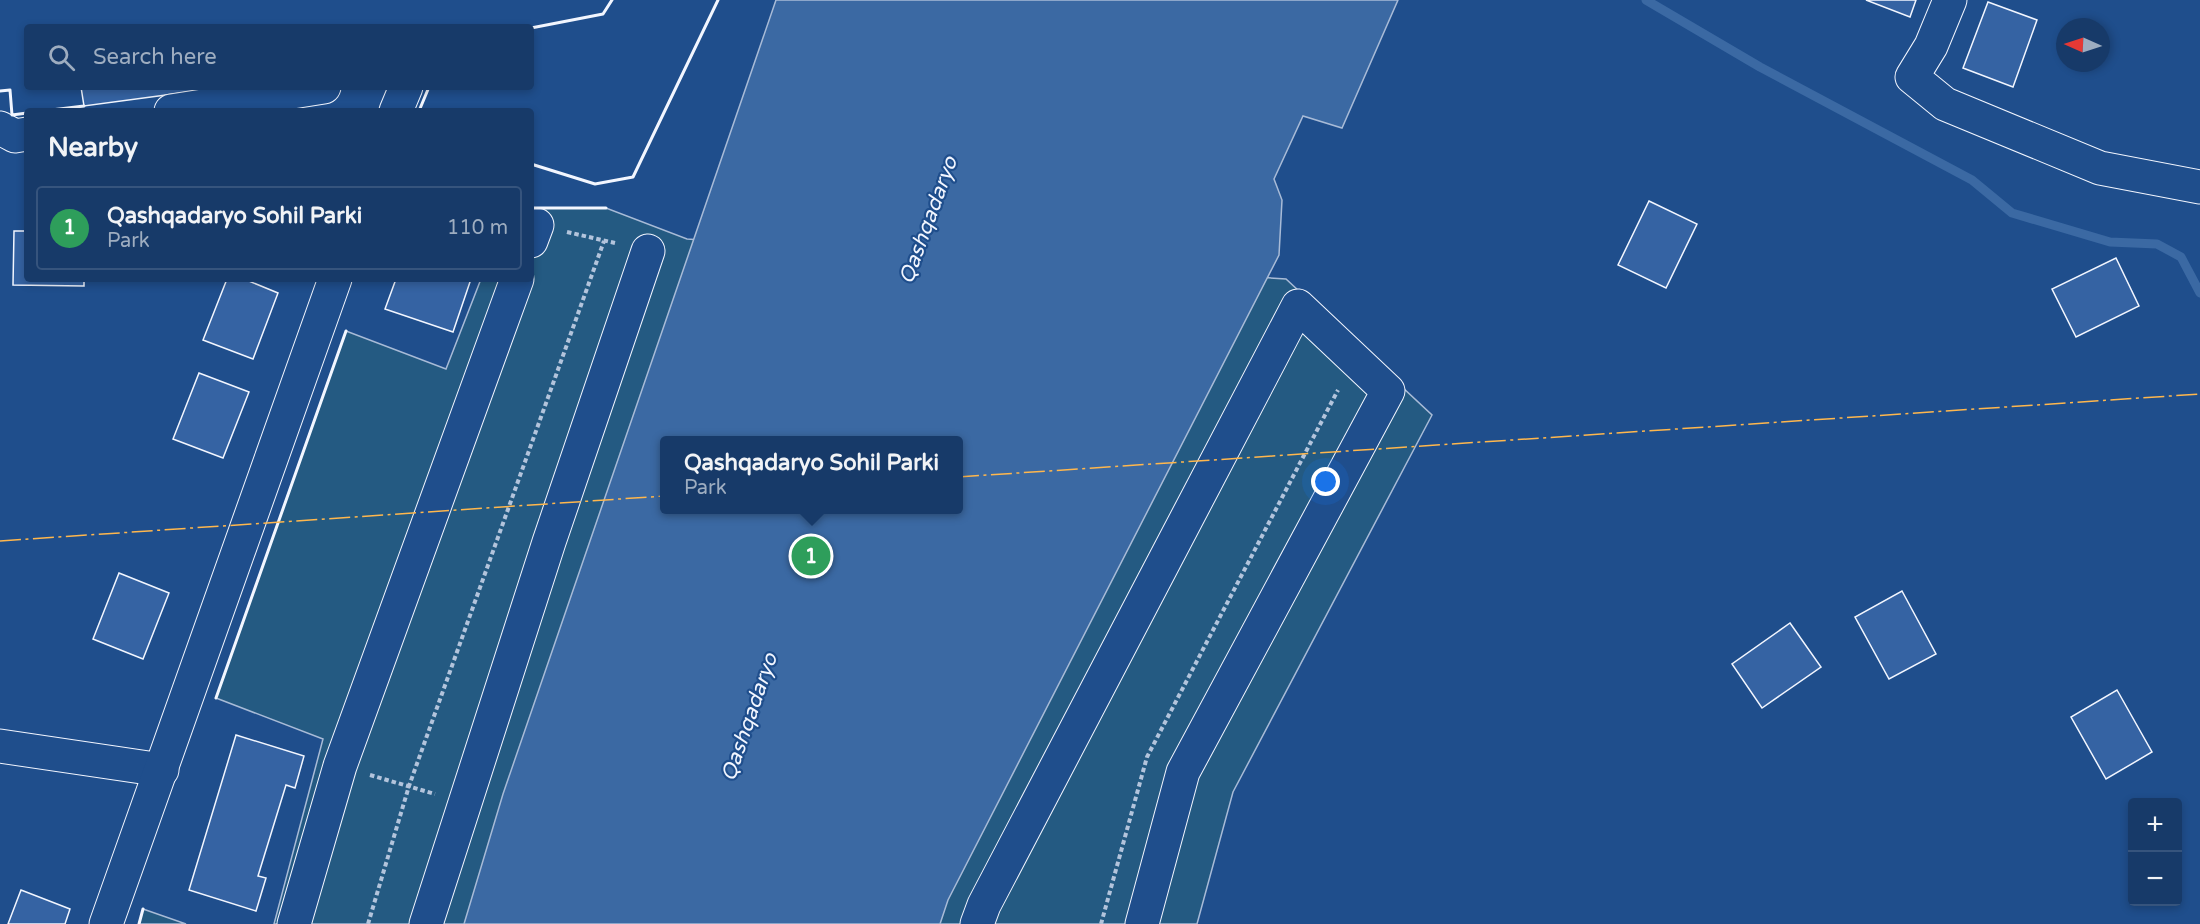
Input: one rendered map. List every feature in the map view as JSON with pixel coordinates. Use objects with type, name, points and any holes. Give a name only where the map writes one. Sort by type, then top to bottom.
[{"type":"street","points":[[1950,0],[1931,46],[1912,77],[1945,104],[2100,168],[2200,187]]},
{"type":"street","points":[[190,108],[305,90]]},
{"type":"street","points":[[397,108],[405,90]]},
{"type":"street","points":[[0,128],[15,136],[24,134]]},
{"type":"street","points":[[426,924],[464,803],[648,251]]},
{"type":"street","points":[[106,924],[334,282]]},
{"type":"street","points":[[294,924],[340,766],[516,282]]},
{"type":"street","points":[[977,924],[989,895],[1298,306],[1388,391],[1183,772],[1142,924]]},
{"type":"street","points":[[0,746],[162,770]]},
{"type":"path","points":[[534,233],[604,241],[648,251]]},
{"type":"path","points":[[368,924],[409,786],[604,241]]},
{"type":"path","points":[[340,766],[464,803]]},
{"type":"shaded area","points":[[534,208],[606,208],[687,239],[1286,279],[1432,415],[1233,792],[1197,924],[274,924],[323,739],[216,698],[346,331],[446,369],[480,282],[534,282]]},
{"type":"shaded area","points":[[143,909],[186,924],[139,924]]},
{"type":"water","name":"Qashqadaryo","points":[[776,0],[1398,0],[1342,128],[1303,116],[1274,179],[1282,200],[1279,255],[948,900],[940,924],[464,924],[503,794]]},
{"type":"building","points":[[1866,0],[1916,0],[1910,17]]},
{"type":"building","points":[[1988,2],[2037,20],[2013,87],[1963,68]]},
{"type":"building","points":[[81,90],[203,90],[84,106]]},
{"type":"building","points":[[1649,201],[1697,224],[1666,288],[1618,265]]},
{"type":"building","points":[[14,231],[24,231],[24,282],[84,282],[84,286],[13,285]]},
{"type":"building","points":[[2116,258],[2139,306],[2076,337],[2052,289]]},
{"type":"building","points":[[226,282],[251,282],[278,293],[253,359],[203,340]]},
{"type":"building","points":[[395,282],[470,282],[453,332],[385,309]]},
{"type":"building","points":[[199,373],[249,392],[223,458],[173,439]]},
{"type":"building","points":[[119,573],[169,593],[143,659],[93,639]]},
{"type":"building","points":[[1902,591],[1936,654],[1889,679],[1855,617]]},
{"type":"building","points":[[1790,623],[1821,667],[1762,708],[1732,664]]},
{"type":"building","points":[[2117,690],[2152,752],[2106,779],[2071,717]]},
{"type":"building","points":[[236,735],[304,756],[295,788],[286,785],[258,876],[266,878],[256,911],[189,890]]},
{"type":"building","points":[[21,890],[70,909],[65,924],[8,924]]},
{"type":"waterway","points":[[1646,0],[1760,67],[1972,180],[2012,213],[2110,242],[2157,244],[2181,257],[2200,293]]},
{"type":"wall","points":[[534,27],[603,14],[612,0]]},
{"type":"wall","points":[[534,165],[595,184],[633,177],[718,0]]},
{"type":"wall","points":[[0,91],[10,90],[12,115],[24,113]]},
{"type":"wall","points":[[420,108],[428,90]]},
{"type":"wall","points":[[68,108],[84,106]]},
{"type":"wall","points":[[534,208],[606,208]]},
{"type":"wall","points":[[216,698],[346,331]]},
{"type":"wall","points":[[139,924],[143,909]]},
{"type":"power","points":[[963,477],[2200,394]]},
{"type":"power","points":[[0,541],[660,496]]},
{"type":"place","name":"Qashqadaryo Sohil Parki","points":[[811,556]]}]
